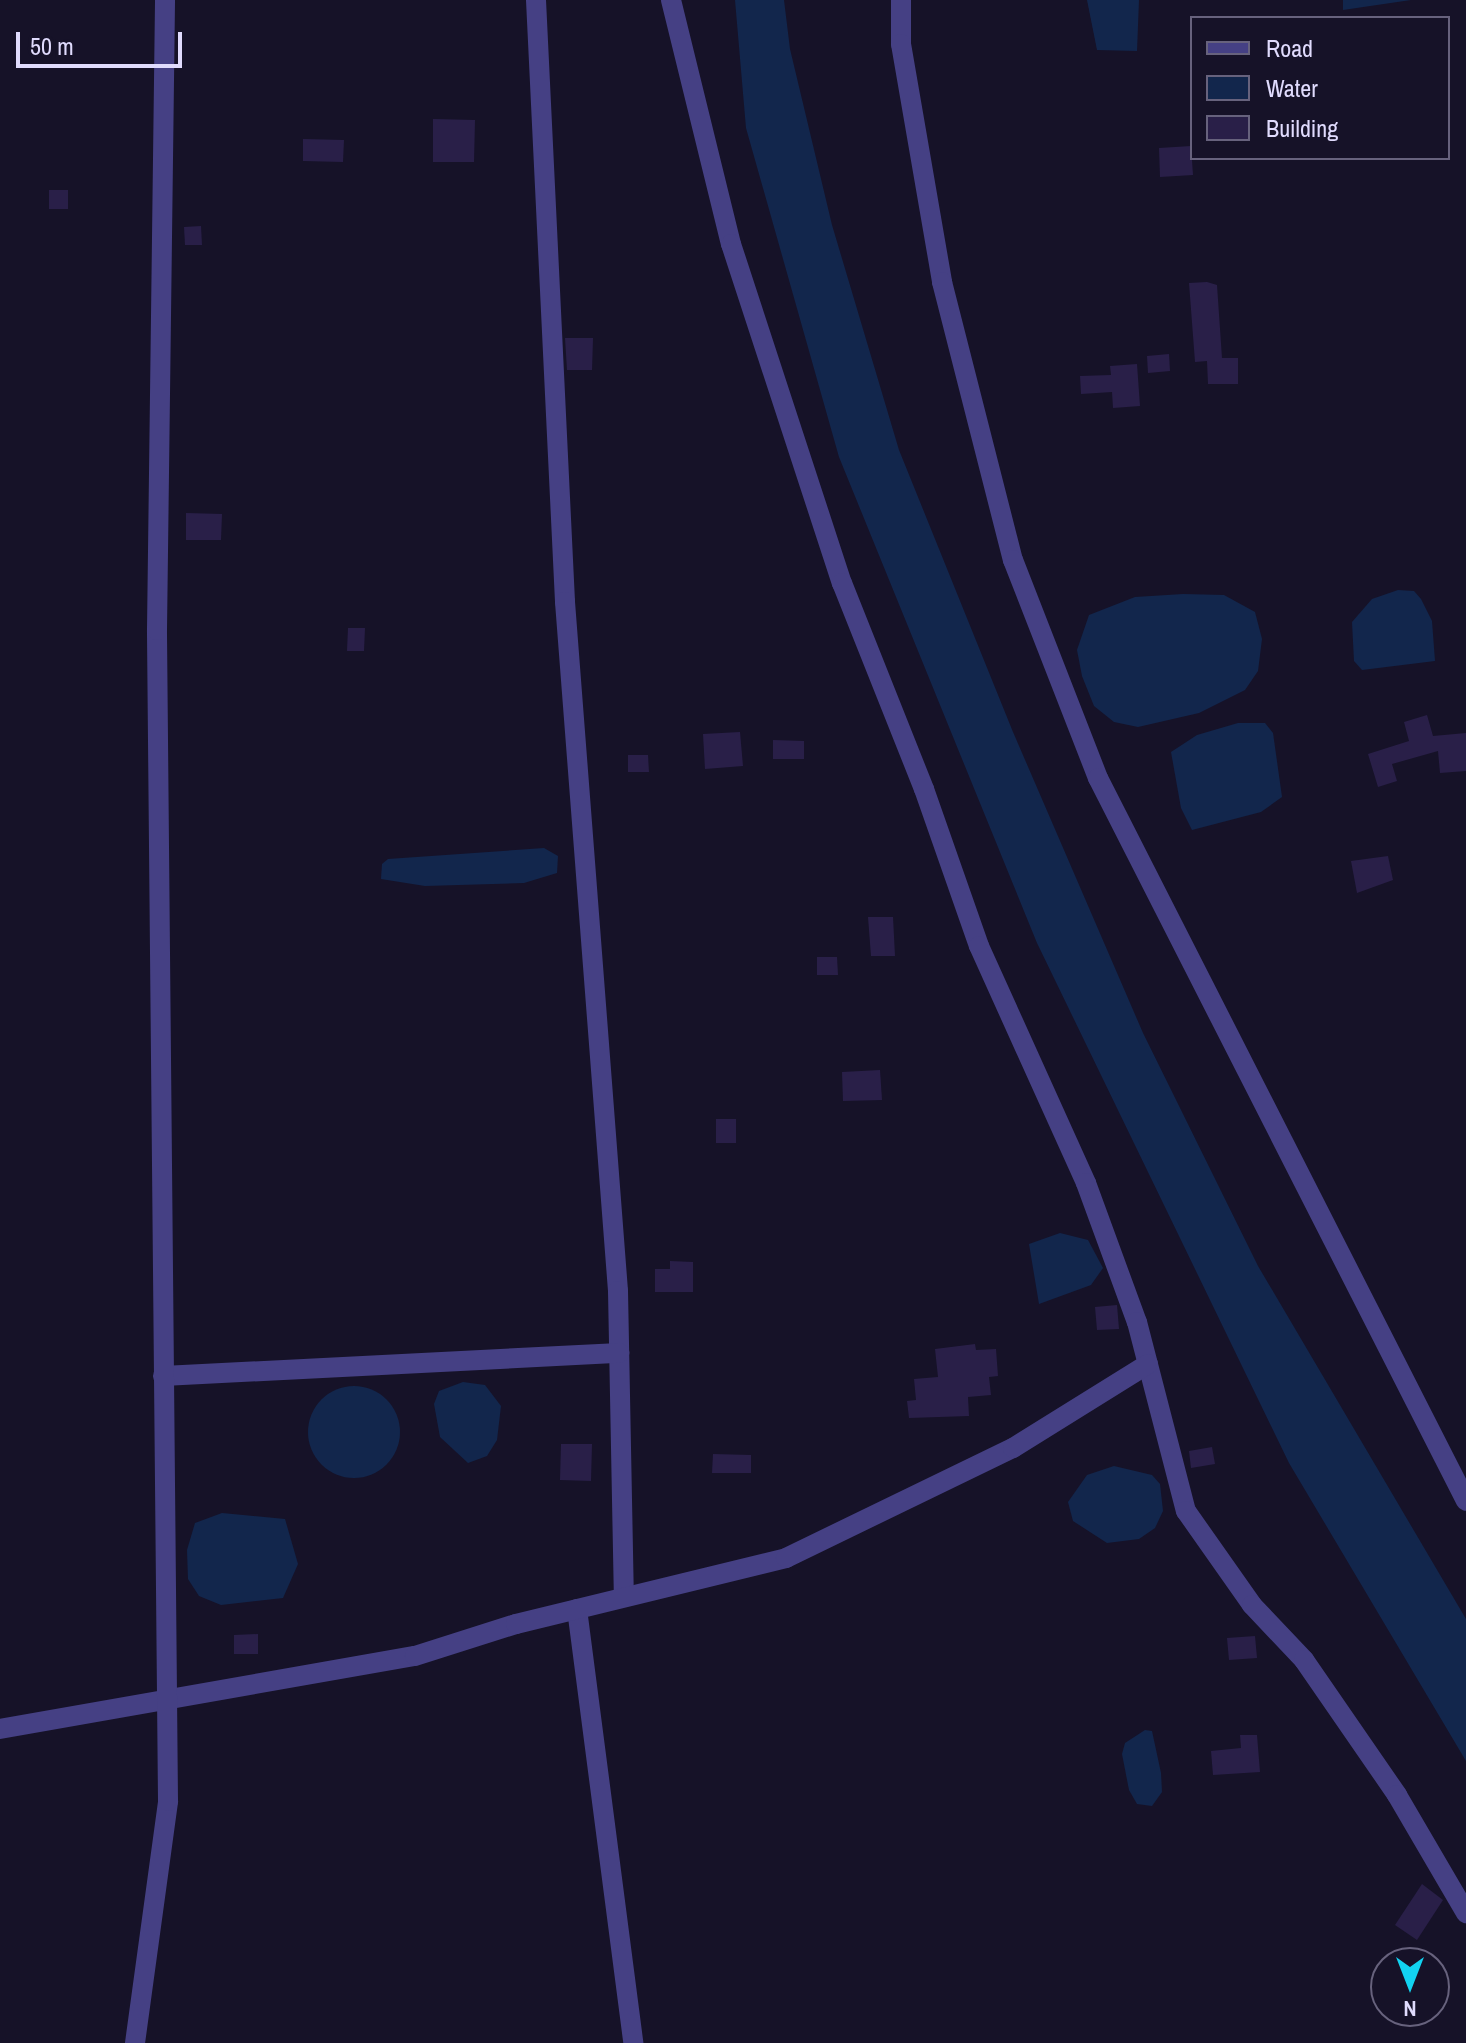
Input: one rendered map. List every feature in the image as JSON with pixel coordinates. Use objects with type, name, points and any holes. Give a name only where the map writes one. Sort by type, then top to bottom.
[{"type":"street","points":[[135,2043],[168,1801],[157,630],[165,0]]},
{"type":"street","points":[[536,0],[564,586],[619,1353],[624,1597]]},
{"type":"street","points":[[671,0],[731,244],[842,583],[924,789],[979,946],[1086,1183],[1148,1364],[1186,1511],[1252,1605],[1313,1672],[1397,1795],[1466,1913]]},
{"type":"street","points":[[901,0],[901,44],[942,282],[1013,560],[1098,778],[1466,1501]]},
{"type":"street","points":[[163,1376],[619,1353]]},
{"type":"street","points":[[0,1729],[166,1703],[415,1656],[577,1609],[786,1558],[1013,1448],[1148,1364]]},
{"type":"street","points":[[577,1609],[633,2043]]},
{"type":"water","points":[[735,0],[784,0],[790,49],[832,225],[899,450],[1013,732],[1143,1033],[1258,1266],[1466,1619],[1466,1761],[1289,1463],[1037,943],[839,457],[746,128]]},
{"type":"water","points":[[1087,0],[1139,0],[1137,51],[1097,50]]},
{"type":"water","points":[[1343,0],[1411,0],[1343,10]]},
{"type":"water","points":[[1398,590],[1414,591],[1421,599],[1432,621],[1435,661],[1362,670],[1354,661],[1352,622],[1372,599]]},
{"type":"water","points":[[1224,595],[1255,612],[1262,639],[1258,671],[1245,690],[1199,713],[1138,727],[1114,722],[1094,706],[1082,676],[1077,650],[1089,615],[1135,597]]},
{"type":"water","points":[[1238,723],[1265,723],[1273,733],[1282,797],[1261,812],[1192,830],[1181,808],[1171,752],[1197,735]]},
{"type":"water","points":[[544,848],[558,856],[557,873],[524,883],[425,886],[381,879],[382,864],[388,859]]},
{"type":"water","points":[[1060,1233],[1088,1240],[1103,1268],[1091,1285],[1039,1304],[1029,1244]]},
{"type":"water","points":[[463,1382],[485,1385],[501,1406],[497,1440],[487,1456],[468,1463],[440,1437],[434,1404],[439,1391]]},
{"type":"water","points":[[354,1386],[372,1389],[387,1399],[397,1414],[400,1432],[397,1450],[387,1465],[372,1475],[354,1478],[336,1475],[321,1465],[311,1450],[308,1432],[311,1414],[321,1399],[336,1389]]},
{"type":"water","points":[[1114,1466],[1152,1475],[1160,1484],[1163,1511],[1155,1528],[1139,1539],[1107,1543],[1073,1521],[1068,1502],[1087,1475]]},
{"type":"water","points":[[222,1513],[285,1519],[298,1564],[283,1598],[221,1605],[199,1596],[188,1579],[187,1550],[195,1523]]},
{"type":"water","points":[[1145,1730],[1152,1731],[1161,1773],[1162,1792],[1152,1806],[1137,1804],[1129,1790],[1122,1754],[1125,1743]]},
{"type":"building","points":[[433,119],[475,120],[474,162],[433,162]]},
{"type":"building","points":[[303,139],[344,140],[343,162],[303,161]]},
{"type":"building","points":[[1190,146],[1193,175],[1160,177],[1159,148]]},
{"type":"building","points":[[49,190],[68,190],[68,209],[49,209]]},
{"type":"building","points":[[201,226],[202,245],[185,245],[184,227]]},
{"type":"building","points":[[1189,283],[1217,285],[1222,358],[1238,358],[1238,384],[1208,384],[1207,361],[1195,362]]},
{"type":"building","points":[[565,338],[593,338],[592,370],[567,370]]},
{"type":"building","points":[[1169,354],[1170,371],[1148,373],[1147,356]]},
{"type":"building","points":[[1137,364],[1140,406],[1113,408],[1112,392],[1081,394],[1080,376],[1111,375],[1110,366]]},
{"type":"building","points":[[186,513],[222,514],[221,540],[186,540]]},
{"type":"building","points":[[348,628],[365,628],[364,651],[347,651]]},
{"type":"building","points":[[1427,715],[1433,736],[1466,733],[1466,771],[1440,773],[1438,751],[1392,764],[1397,781],[1378,787],[1368,754],[1409,741],[1404,722]]},
{"type":"building","points":[[740,732],[743,766],[705,769],[703,734]]},
{"type":"building","points":[[773,740],[804,741],[804,759],[773,759]]},
{"type":"building","points":[[628,755],[648,755],[649,772],[628,772]]},
{"type":"building","points":[[1388,856],[1393,880],[1357,893],[1351,861]]},
{"type":"building","points":[[868,917],[893,917],[895,956],[871,956]]},
{"type":"building","points":[[817,957],[837,957],[838,975],[817,975]]},
{"type":"building","points":[[880,1070],[882,1100],[843,1101],[842,1072]]},
{"type":"building","points":[[716,1119],[736,1119],[736,1143],[716,1143]]},
{"type":"building","points":[[670,1261],[693,1262],[693,1292],[655,1292],[655,1269],[670,1269]]},
{"type":"building","points":[[1117,1305],[1119,1329],[1097,1330],[1095,1307]]},
{"type":"building","points":[[975,1344],[976,1350],[996,1349],[998,1376],[989,1377],[991,1395],[968,1397],[969,1416],[909,1418],[907,1401],[916,1400],[914,1379],[938,1377],[935,1349]]},
{"type":"building","points":[[561,1444],[592,1444],[591,1481],[560,1480]]},
{"type":"building","points":[[1212,1447],[1215,1464],[1191,1468],[1189,1451]]},
{"type":"building","points":[[713,1454],[751,1455],[751,1473],[712,1473]]},
{"type":"building","points":[[258,1634],[258,1654],[234,1654],[234,1635]]},
{"type":"building","points":[[1255,1636],[1257,1658],[1229,1660],[1227,1638]]},
{"type":"building","points":[[1240,1735],[1257,1735],[1260,1772],[1213,1775],[1211,1751],[1241,1748]]},
{"type":"building","points":[[1422,1884],[1443,1900],[1417,1940],[1395,1925]]}]
